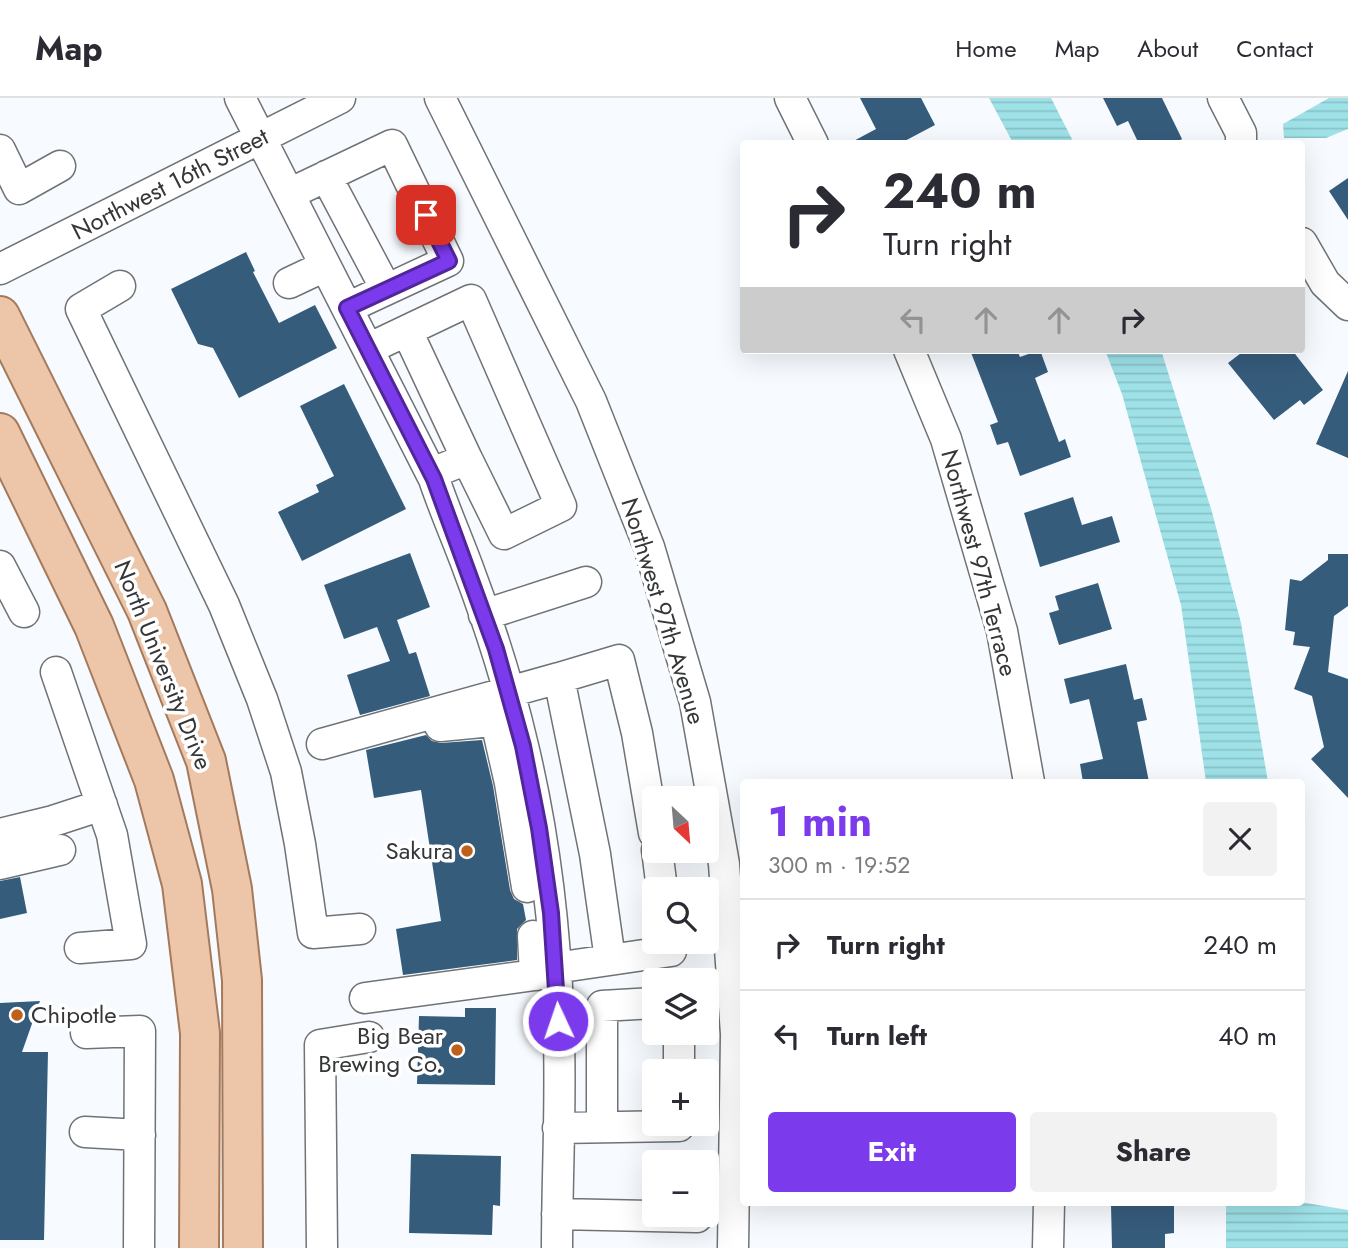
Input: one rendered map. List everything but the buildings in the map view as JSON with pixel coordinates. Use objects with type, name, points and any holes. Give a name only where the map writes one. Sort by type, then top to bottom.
[{"type":"main road","name":"North University Drive","points":[[0,316],[147,611],[206,761],[232,889],[242,980],[243,1248]]},
{"type":"main road","points":[[0,345],[46,408]]},
{"type":"main road","name":"North University Drive","points":[[0,433],[94,626],[154,780],[182,884],[200,1033],[198,1248]]},
{"type":"main road","points":[[182,884],[217,959],[242,980]]},
{"type":"main road","points":[[194,980],[212,995],[224,1014],[243,1106]]},
{"type":"street","points":[[240,98],[432,473],[484,615],[523,746],[539,828],[551,913],[545,971]]},
{"type":"street","name":"Northwest 16th Street","points":[[0,269],[340,98]]},
{"type":"street","name":"Northwest 97th Avenue","points":[[440,98],[591,401],[649,547],[695,702],[724,864],[735,1021],[733,1248]]},
{"type":"street","points":[[790,98],[811,140]]},
{"type":"street","points":[[1223,98],[1247,140]]},
{"type":"street","points":[[289,194],[392,145],[449,261],[347,308]]},
{"type":"street","points":[[0,150],[19,189],[60,166]]},
{"type":"street","points":[[326,176],[386,289]]},
{"type":"street","points":[[1305,248],[1325,283],[1348,305]]},
{"type":"street","points":[[289,283],[326,266]]},
{"type":"street","points":[[120,286],[81,309],[224,605],[262,699],[286,772],[313,933],[360,929]]},
{"type":"street","points":[[368,349],[471,300],[561,506],[504,534],[407,331]]},
{"type":"street","name":"Northwest 97th Terrace","points":[[911,354],[946,439],[1002,631],[1028,779]]},
{"type":"street","points":[[432,473],[467,459]]},
{"type":"street","points":[[0,566],[24,612]]},
{"type":"street","points":[[484,615],[586,582]]},
{"type":"street","points":[[437,719],[509,692],[618,660],[637,733],[646,786]]},
{"type":"street","points":[[56,672],[112,835],[131,944],[80,948]]},
{"type":"street","points":[[559,678],[586,805],[610,959]]},
{"type":"street","points":[[322,744],[383,726],[437,719],[484,720],[492,721],[498,726],[510,783],[532,923],[559,1041],[557,1248]]},
{"type":"street","points":[[0,864],[56,836],[102,805]]},
{"type":"street","points":[[0,834],[56,836]]},
{"type":"street","points":[[365,998],[648,954]]},
{"type":"street","points":[[602,1126],[602,1006],[642,1004]]},
{"type":"street","points":[[86,1033],[140,1031],[139,1248]]},
{"type":"street","points":[[322,1248],[320,1045],[369,1037]]},
{"type":"street","points":[[558,1128],[642,1126]]},
{"type":"street","points":[[85,1132],[140,1135]]},
{"type":"street","points":[[1048,1248],[1049,1206]]},
{"type":"street","points":[[557,1214],[642,1216]]},
{"type":"water","points":[[989,98],[1051,98],[1072,140],[1011,140]]},
{"type":"water","points":[[1329,98],[1348,98],[1348,129],[1326,138],[1284,138],[1283,124]]},
{"type":"water","points":[[1107,354],[1162,354],[1212,512],[1241,623],[1267,779],[1206,779],[1181,605],[1122,394]]},
{"type":"water","points":[[1305,1203],[1348,1210],[1348,1248],[1226,1248],[1226,1206],[1305,1206]]},
{"type":"place","name":"Sakura","points":[[467,851]]},
{"type":"place","name":"Chipotle","points":[[17,1015]]},
{"type":"place","name":"Big Bear Brewing Co.","points":[[457,1050]]},
{"type":"route","points":[[426,215],[449,261],[347,308],[434,479],[496,649],[523,746],[539,828],[551,913],[558,1021]]}]
